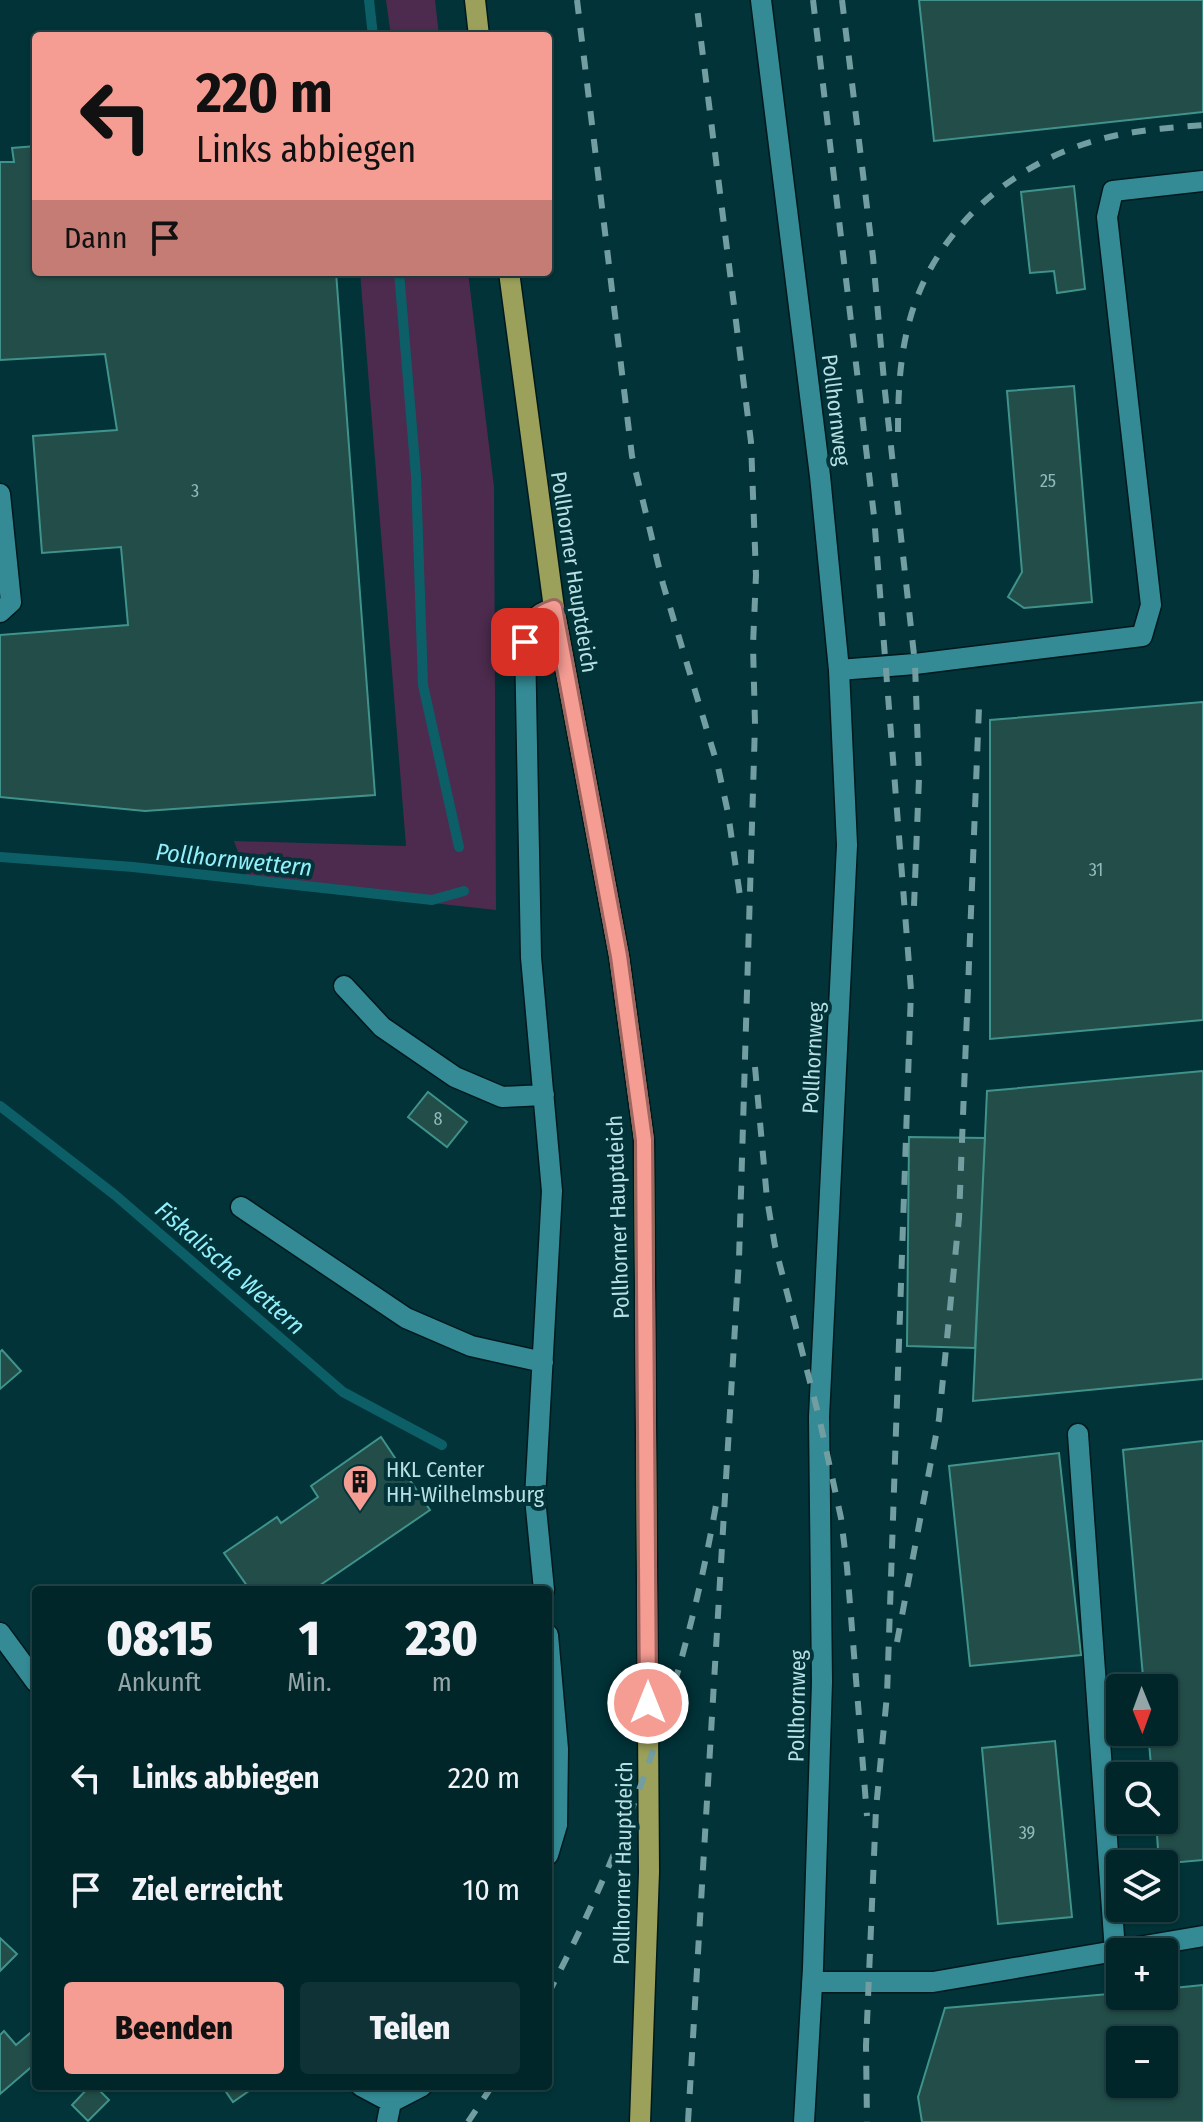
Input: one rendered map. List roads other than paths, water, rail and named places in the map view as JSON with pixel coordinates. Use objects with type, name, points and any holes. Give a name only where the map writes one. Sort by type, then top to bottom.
[{"type":"main road","points":[[475,0],[479,32]]},
{"type":"main road","name":"Pollhorner Hauptdeich","points":[[510,276],[554,608],[619,956],[644,1140],[649,1872],[640,2122]]},
{"type":"street","name":"Pollhornweg","points":[[761,0],[820,476],[839,670],[847,845],[819,1417],[822,1682],[804,2122]]},
{"type":"street","points":[[839,670],[915,664],[1142,636],[1151,605],[1107,217],[1113,191],[1203,181]]},
{"type":"street","points":[[0,494],[11,602],[0,612]]},
{"type":"street","points":[[544,1586],[535,1498],[552,1191],[531,957],[525,642],[529,626],[539,613],[554,608]]},
{"type":"street","points":[[344,986],[382,1027],[455,1077],[502,1097],[544,1095]]},
{"type":"street","points":[[241,1207],[406,1318],[471,1346],[543,1362]]},
{"type":"street","points":[[1078,1434],[1114,1938]]},
{"type":"street","points":[[0,1633],[32,1677]]},
{"type":"street","points":[[552,1681],[558,1749],[557,1825],[552,1842]]},
{"type":"street","points":[[1178,1940],[1203,1936]]},
{"type":"street","points":[[812,1982],[933,1982],[1106,1953]]},
{"type":"street","points":[[365,2090],[389,2112],[417,2090]]},
{"type":"waterway","points":[[369,0],[373,32]]},
{"type":"waterway","points":[[399,276],[416,476],[423,685],[459,847]]},
{"type":"waterway","name":"Pollhornwettern","points":[[0,857],[133,867],[432,900],[464,891]]},
{"type":"waterway","name":"Fiskalische Wettern","points":[[0,1106],[115,1195],[343,1392],[442,1445]]},
{"type":"railway","points":[[577,0],[632,456],[663,584],[718,767],[741,903]]},
{"type":"railway","points":[[688,2122],[739,1259],[755,724],[753,645],[756,575],[751,442],[696,0]]},
{"type":"railway","points":[[813,0],[874,516],[911,990],[887,1695],[876,1809],[866,2046],[867,2122]]},
{"type":"railway","points":[[842,0],[873,257],[915,664],[919,778],[914,906]]},
{"type":"railway","points":[[898,432],[901,369],[914,306],[943,248],[963,222],[1012,180],[1070,149],[1126,133],[1203,125]]},
{"type":"railway","points":[[897,1642],[939,1419],[959,1218],[979,707]]},
{"type":"railway","points":[[755,1067],[767,1199],[775,1246],[819,1417],[841,1518],[867,1816]]},
{"type":"railway","points":[[552,1986],[604,1877],[651,1756],[688,1632],[716,1505]]},
{"type":"railway","points":[[468,2122],[489,2090]]},
{"type":"place","name":"HKL Center HH-Wilhelmsburg","points":[[360,1513]]}]
